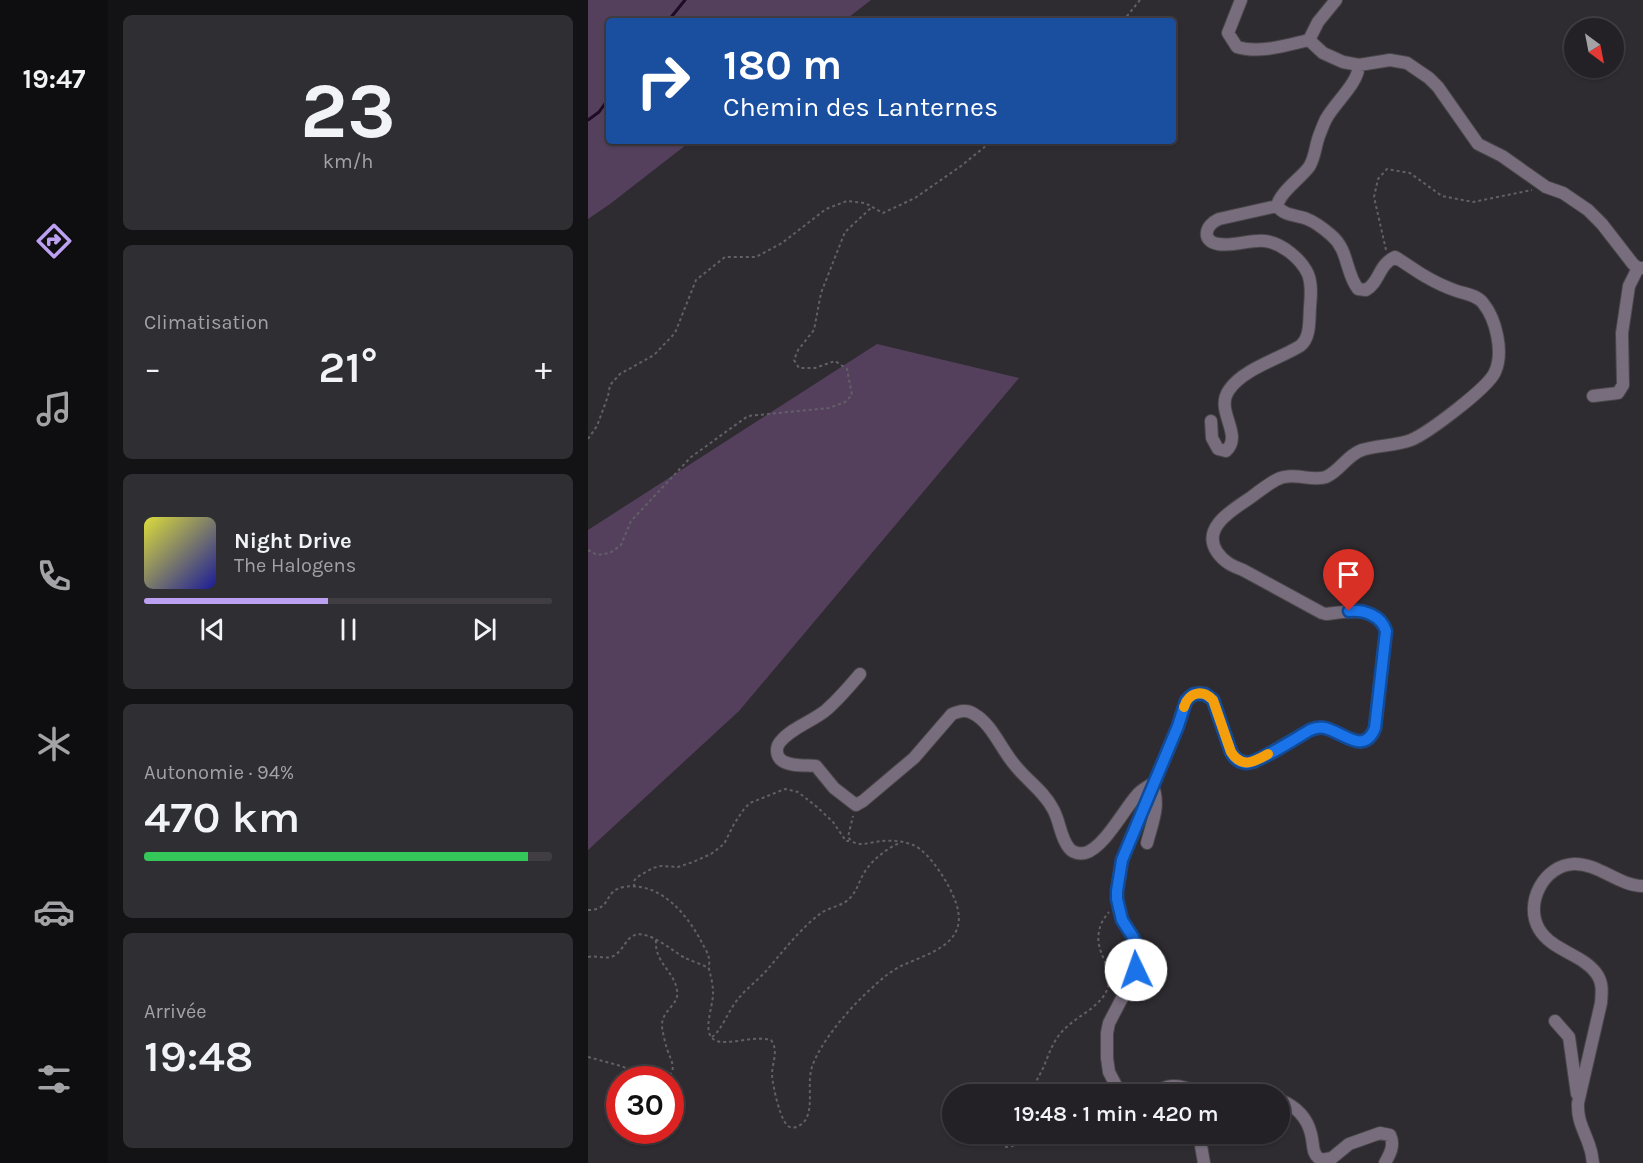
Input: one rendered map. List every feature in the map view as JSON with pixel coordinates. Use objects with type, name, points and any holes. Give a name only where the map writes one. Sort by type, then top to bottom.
[{"type":"street","points":[[1241,0],[1228,33],[1237,48],[1264,49],[1309,40]]},
{"type":"street","points":[[1309,40],[1318,22],[1336,0]]},
{"type":"street","points":[[1309,40],[1323,53],[1334,59],[1359,65],[1390,60],[1407,63],[1429,78],[1438,87],[1478,144],[1502,156],[1546,187],[1563,194],[1587,210],[1602,224],[1633,264],[1641,268],[1629,286],[1622,333],[1623,385],[1618,393],[1593,396]]},
{"type":"street","points":[[1277,206],[1281,197],[1311,163],[1318,137],[1341,97],[1354,81],[1359,72],[1359,65]]},
{"type":"street","points":[[1114,1084],[1107,1058],[1107,1033],[1109,1023],[1136,970],[1137,960],[1137,948],[1122,920],[1117,899],[1122,860],[1178,726],[1186,701],[1194,694],[1205,694],[1213,700],[1231,752],[1234,757],[1243,762],[1254,762],[1310,730],[1326,729],[1357,742],[1366,740],[1374,733],[1375,728],[1386,631],[1384,624],[1371,614],[1360,610],[1326,614],[1314,610],[1243,570],[1229,565],[1213,546],[1211,538],[1215,528],[1233,509],[1276,480],[1297,476],[1325,477],[1362,450],[1412,440],[1443,421],[1488,381],[1497,365],[1496,330],[1492,316],[1481,301],[1470,294],[1456,291],[1431,280],[1395,257],[1381,269],[1371,287],[1366,290],[1358,289],[1352,281],[1347,259],[1332,236],[1308,220],[1287,214],[1277,206]]},
{"type":"street","points":[[1211,421],[1212,438],[1218,449],[1226,451],[1233,436],[1225,408],[1226,394],[1230,388],[1244,376],[1300,346],[1306,339],[1311,290],[1309,276],[1303,266],[1287,250],[1265,240],[1216,244],[1209,238],[1207,232],[1212,222],[1218,219],[1277,206]]},
{"type":"street","points":[[860,674],[826,710],[790,733],[778,744],[777,753],[781,760],[790,764],[816,766],[834,788],[856,805],[914,758],[946,720],[960,710],[972,712],[981,718],[1013,763],[1047,800],[1057,818],[1066,843],[1076,853],[1089,852],[1095,847],[1119,822],[1138,794],[1152,784]]},
{"type":"street","points":[[1147,843],[1157,804],[1152,784]]},
{"type":"street","points":[[1578,1103],[1601,1003],[1603,990],[1601,980],[1596,971],[1546,938],[1538,928],[1533,901],[1540,885],[1549,875],[1560,867],[1571,864],[1583,864],[1632,884],[1643,886]]},
{"type":"street","points":[[1555,1021],[1569,1036],[1578,1119],[1591,1150],[1593,1163]]},
{"type":"street","points":[[1290,1105],[1302,1114],[1311,1133],[1317,1158],[1321,1160],[1332,1158],[1349,1144],[1380,1133],[1390,1135],[1393,1140],[1385,1163]]},
{"type":"street","points":[[1201,1144],[1204,1163]]},
{"type":"path","points":[[1125,18],[1140,0]]},
{"type":"path","points":[[588,439],[597,426],[610,385],[620,374],[654,355],[675,333],[696,280],[724,257],[756,257],[782,243],[826,209],[847,201],[864,203],[883,213],[915,198],[990,144]]},
{"type":"path","points":[[1389,260],[1374,197],[1378,179],[1387,169],[1410,173],[1442,196],[1473,202],[1546,187]]},
{"type":"path","points":[[588,550],[597,555],[610,553],[621,545],[631,521],[691,457],[748,416],[829,408],[844,402],[852,395],[847,369],[835,361],[815,368],[799,368],[794,360],[798,350],[814,330],[821,293],[845,232],[872,207]]},
{"type":"path","points":[[588,910],[600,908],[612,891],[618,888],[634,887],[649,889],[663,896],[683,913],[699,936],[708,955],[713,995],[707,1024],[708,1030],[717,1042],[761,1038],[771,1040],[775,1048],[772,1075],[778,1102],[785,1123],[793,1128],[803,1124],[807,1118],[812,1068],[823,1042],[867,992],[884,977],[899,967],[941,949],[951,940],[959,917],[956,902],[944,879],[921,850],[902,842],[882,841],[856,844],[846,841],[833,822],[798,792],[785,789],[750,803],[734,824],[724,844],[711,854],[678,867],[653,868],[637,877],[634,887]]},
{"type":"path","points":[[851,841],[848,837],[856,805]]},
{"type":"path","points":[[712,1037],[719,1032],[729,1010],[768,969],[783,949],[821,913],[852,897],[863,874],[874,860],[888,848],[902,842]]},
{"type":"path","points":[[1034,1084],[1058,1036],[1070,1023],[1104,996],[1108,989],[1109,972],[1098,944],[1098,934],[1101,923],[1117,899]]},
{"type":"path","points":[[588,957],[615,955],[634,935],[639,934],[672,948],[709,969]]},
{"type":"path","points":[[656,940],[655,949],[675,982],[677,996],[662,1019],[664,1038],[673,1066]]},
{"type":"path","points":[[588,1057],[621,1066]]},
{"type":"path","points":[[1005,1147],[1018,1144]]},
{"type":"shaded area","points":[[588,0],[871,0],[848,18],[606,18],[606,144],[687,144],[588,219]]},
{"type":"shaded area","points":[[877,344],[1019,378],[739,711],[588,850],[588,530]]},
{"type":"waterway","points":[[670,18],[685,0]]},
{"type":"waterway","points":[[588,120],[599,112],[606,102]]},
{"type":"slow traffic","points":[[1184,707],[1186,701],[1194,694],[1210,696],[1234,757],[1249,763],[1268,754]]},
{"type":"route","points":[[1136,970],[1137,948],[1122,920],[1117,899],[1122,860],[1178,726],[1186,701],[1194,694],[1210,696],[1231,752],[1234,757],[1243,762],[1254,762],[1310,730],[1318,728],[1357,742],[1366,740],[1371,737],[1375,728],[1386,631],[1384,624],[1371,614],[1360,610],[1349,611]]}]
